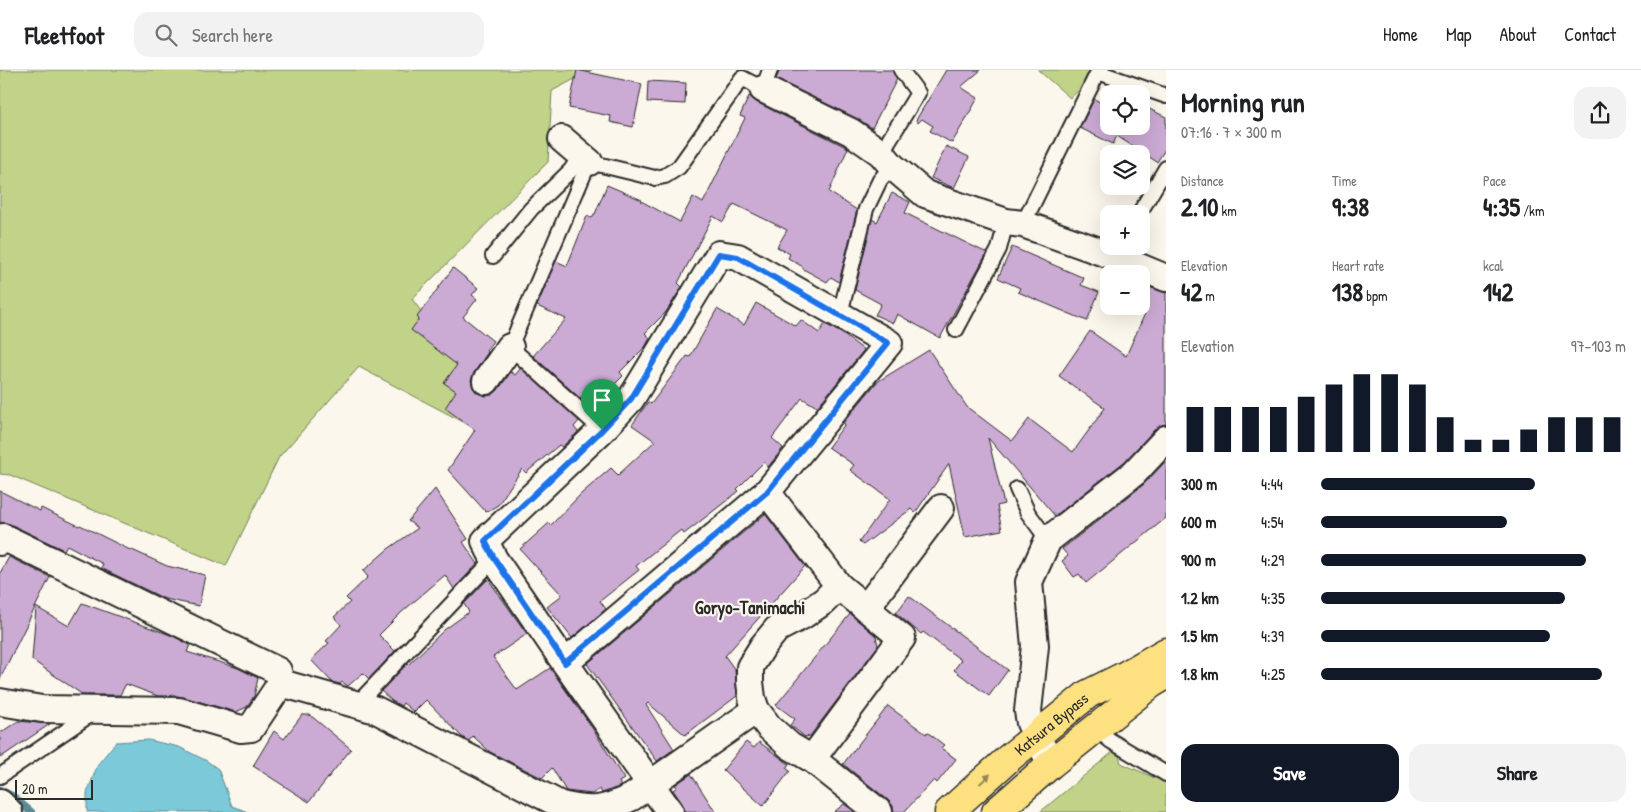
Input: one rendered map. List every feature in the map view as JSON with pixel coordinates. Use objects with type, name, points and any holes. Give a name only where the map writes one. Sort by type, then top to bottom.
[{"type":"highway","points":[[1088,694],[1113,670],[1166,634]]},
{"type":"highway","name":"Katsura Bypass","points":[[949,812],[987,777],[1088,694],[1126,676],[1166,652]]},
{"type":"highway","name":"Katsura Bypass","points":[[996,812],[1051,764],[1151,684],[1166,675]]},
{"type":"highway","points":[[1101,725],[1166,690]]},
{"type":"street","points":[[766,79],[851,132],[887,159],[925,194],[1014,223],[1100,247]]},
{"type":"street","points":[[565,663],[767,492],[888,343],[738,257],[719,254],[631,399],[602,430],[485,541],[494,558],[565,663],[670,812]]},
{"type":"street","points":[[1123,255],[1166,278]]},
{"type":"street","points":[[486,380],[510,347]]},
{"type":"street","points":[[1051,764],[1030,723],[1028,711],[1035,646],[1029,582],[1048,540],[1134,473],[1166,439]]},
{"type":"street","points":[[767,492],[839,586],[902,638],[812,759]]},
{"type":"street","points":[[866,608],[941,508]]},
{"type":"street","points":[[0,542],[3,537],[278,671],[281,682],[251,728],[241,730],[179,711],[42,709],[0,702]]},
{"type":"street","points":[[839,586],[824,601],[777,630],[763,646],[750,667],[750,682],[756,710],[769,727],[790,746],[812,759],[879,812]]},
{"type":"street","points":[[281,682],[376,710],[561,805],[588,811],[610,808],[632,797],[756,710]]},
{"type":"street","points":[[0,803],[9,812]]},
{"type":"lane","points":[[840,314],[866,209],[918,93],[901,70]]},
{"type":"lane","points":[[956,330],[999,248],[1098,72],[1166,96]]},
{"type":"lane","points":[[577,152],[655,178],[665,176],[679,167],[742,78],[766,79]]},
{"type":"lane","points":[[493,256],[532,209],[571,170],[577,152]]},
{"type":"lane","points":[[577,152],[510,347],[602,430]]},
{"type":"lane","points":[[1144,205],[1166,168]]},
{"type":"lane","points":[[1017,489],[1028,513],[1048,540]]},
{"type":"lane","points":[[357,704],[494,558]]},
{"type":"lane","points":[[0,776],[98,709]]},
{"type":"lane","points":[[1101,725],[1120,747],[1166,774]]},
{"type":"green space","points":[[0,70],[592,70],[552,91],[548,162],[412,299],[486,399],[465,423],[359,367],[279,457],[226,566],[10,475],[0,474]]},
{"type":"green space","points":[[1038,70],[1094,70],[1085,85],[1070,98]]},
{"type":"green space","points":[[1114,751],[1119,755],[1121,763],[1166,781],[1166,812],[1040,812]]},
{"type":"water","points":[[148,740],[179,747],[207,761],[218,769],[232,806],[248,812],[87,812],[87,793],[98,764],[116,742]]},
{"type":"building","points":[[577,70],[642,84],[633,127],[610,122],[611,116],[569,108]]},
{"type":"building","points":[[780,70],[892,70],[897,79],[872,128],[858,119],[776,79]]},
{"type":"building","points":[[946,70],[981,70],[961,87],[978,98],[952,143],[930,131],[933,126],[922,119],[918,123],[916,120]]},
{"type":"building","points":[[648,81],[686,83],[685,104],[647,102]]},
{"type":"building","points":[[749,96],[756,102],[848,148],[829,192],[857,210],[839,282],[831,277],[827,282],[803,269],[803,267],[788,258],[790,254],[777,247],[787,230],[734,204],[723,222],[713,216],[678,283],[682,287],[666,312],[645,333],[650,338],[645,347],[620,372],[623,376],[591,408],[533,356],[566,319],[537,306],[556,261],[567,266],[587,216],[592,218],[595,214],[607,185],[642,200],[680,222],[693,197],[703,203],[745,118],[740,116]]},
{"type":"building","points":[[1094,99],[1100,102],[1100,135],[1150,135],[1150,109],[1166,117],[1166,148],[1157,162],[1150,157],[1150,145],[1131,145],[1117,136],[1113,144],[1080,128]]},
{"type":"building","points":[[946,146],[969,157],[954,188],[931,178]]},
{"type":"building","points":[[892,193],[910,202],[905,213],[987,253],[940,338],[897,314],[893,323],[875,315],[881,304],[855,290],[872,219],[877,222]]},
{"type":"building","points":[[1012,247],[1084,278],[1081,285],[1099,292],[1087,321],[1018,292],[1020,288],[998,278]]},
{"type":"building","points":[[453,268],[478,288],[472,295],[477,299],[463,317],[493,341],[471,380],[473,388],[485,396],[492,395],[511,372],[515,375],[521,368],[579,421],[574,427],[578,432],[562,447],[559,445],[526,473],[522,469],[498,505],[486,512],[448,470],[475,430],[445,408],[456,391],[444,383],[457,365],[411,330],[419,319],[417,317]]},
{"type":"building","points":[[1150,287],[1166,293],[1166,424],[1155,429],[1124,462],[1055,516],[988,438],[1004,504],[997,506],[1002,530],[965,537],[949,464],[915,513],[911,509],[863,545],[859,542],[890,499],[850,470],[854,465],[828,447],[845,424],[843,423],[877,382],[929,350],[967,407],[1012,441],[1029,419],[1073,452],[1105,408],[1059,376],[1090,331],[1126,356],[1144,315],[1150,315]]},
{"type":"building","points":[[756,303],[796,326],[801,320],[819,333],[825,324],[864,350],[817,407],[802,398],[772,438],[783,448],[768,467],[764,462],[737,489],[739,491],[684,534],[681,530],[636,566],[639,570],[600,601],[606,609],[572,638],[547,607],[562,595],[520,549],[549,523],[551,525],[581,494],[611,468],[618,475],[655,441],[632,425],[648,402],[651,404],[687,356],[690,357],[717,309],[744,325]]},
{"type":"building","points":[[1166,461],[1166,518],[1086,583],[1079,574],[1074,577],[1062,561],[1068,556],[1062,549],[1143,485]]},
{"type":"building","points":[[435,489],[468,539],[463,542],[478,564],[454,589],[445,575],[402,612],[379,635],[395,651],[369,679],[363,673],[348,686],[342,682],[340,684],[332,682],[311,660],[329,643],[326,641],[341,625],[334,617],[350,602],[346,598],[368,577],[363,571],[388,549],[418,528],[408,521]]},
{"type":"building","points":[[0,491],[40,511],[41,508],[167,566],[205,575],[199,606],[165,599],[101,568],[103,564],[67,545],[64,550],[10,524],[0,522]]},
{"type":"building","points":[[765,514],[805,566],[725,656],[735,670],[737,696],[685,735],[648,703],[646,705],[674,749],[657,761],[587,664]]},
{"type":"building","points":[[9,557],[50,577],[0,679],[0,573]]},
{"type":"building","points":[[488,579],[527,634],[493,657],[517,690],[550,668],[591,726],[624,779],[619,782],[621,786],[602,793],[600,789],[592,794],[566,791],[552,768],[542,778],[490,752],[473,736],[469,741],[462,737],[426,700],[414,712],[403,703],[401,706],[392,701],[381,691],[444,630],[469,612],[464,604]]},
{"type":"building","points":[[909,596],[1008,670],[989,696],[954,670],[961,660],[923,632],[921,634],[896,613]]},
{"type":"building","points":[[82,603],[173,636],[190,645],[187,652],[238,668],[258,678],[254,696],[247,707],[236,712],[183,697],[172,695],[158,696],[126,684],[120,695],[83,695],[32,660],[36,607],[69,626]]},
{"type":"building","points":[[850,614],[876,636],[878,646],[810,736],[805,737],[790,725],[795,719],[776,705]]},
{"type":"building","points":[[888,706],[944,745],[941,748],[956,759],[937,783],[934,780],[904,812],[894,812],[893,806],[888,800],[843,764]]},
{"type":"building","points":[[302,715],[310,715],[351,749],[309,802],[253,766],[274,731],[284,739]]},
{"type":"building","points":[[18,721],[50,724],[0,758],[0,733]]},
{"type":"building","points":[[746,742],[754,748],[759,742],[789,764],[786,768],[790,771],[763,806],[723,770]]},
{"type":"building","points":[[691,774],[716,812],[685,811],[673,790],[677,787],[675,785]]},
{"type":"building","points":[[844,804],[855,812],[834,812]]},
{"type":"waterway","points":[[0,790],[12,796],[31,812]]},
{"type":"district","name":"Goryo-Tanimachi","points":[[750,607]]},
{"type":"route","points":[[719,254],[738,257],[888,343],[767,492],[565,663],[494,558],[485,541],[602,430],[631,399],[719,254]]}]
